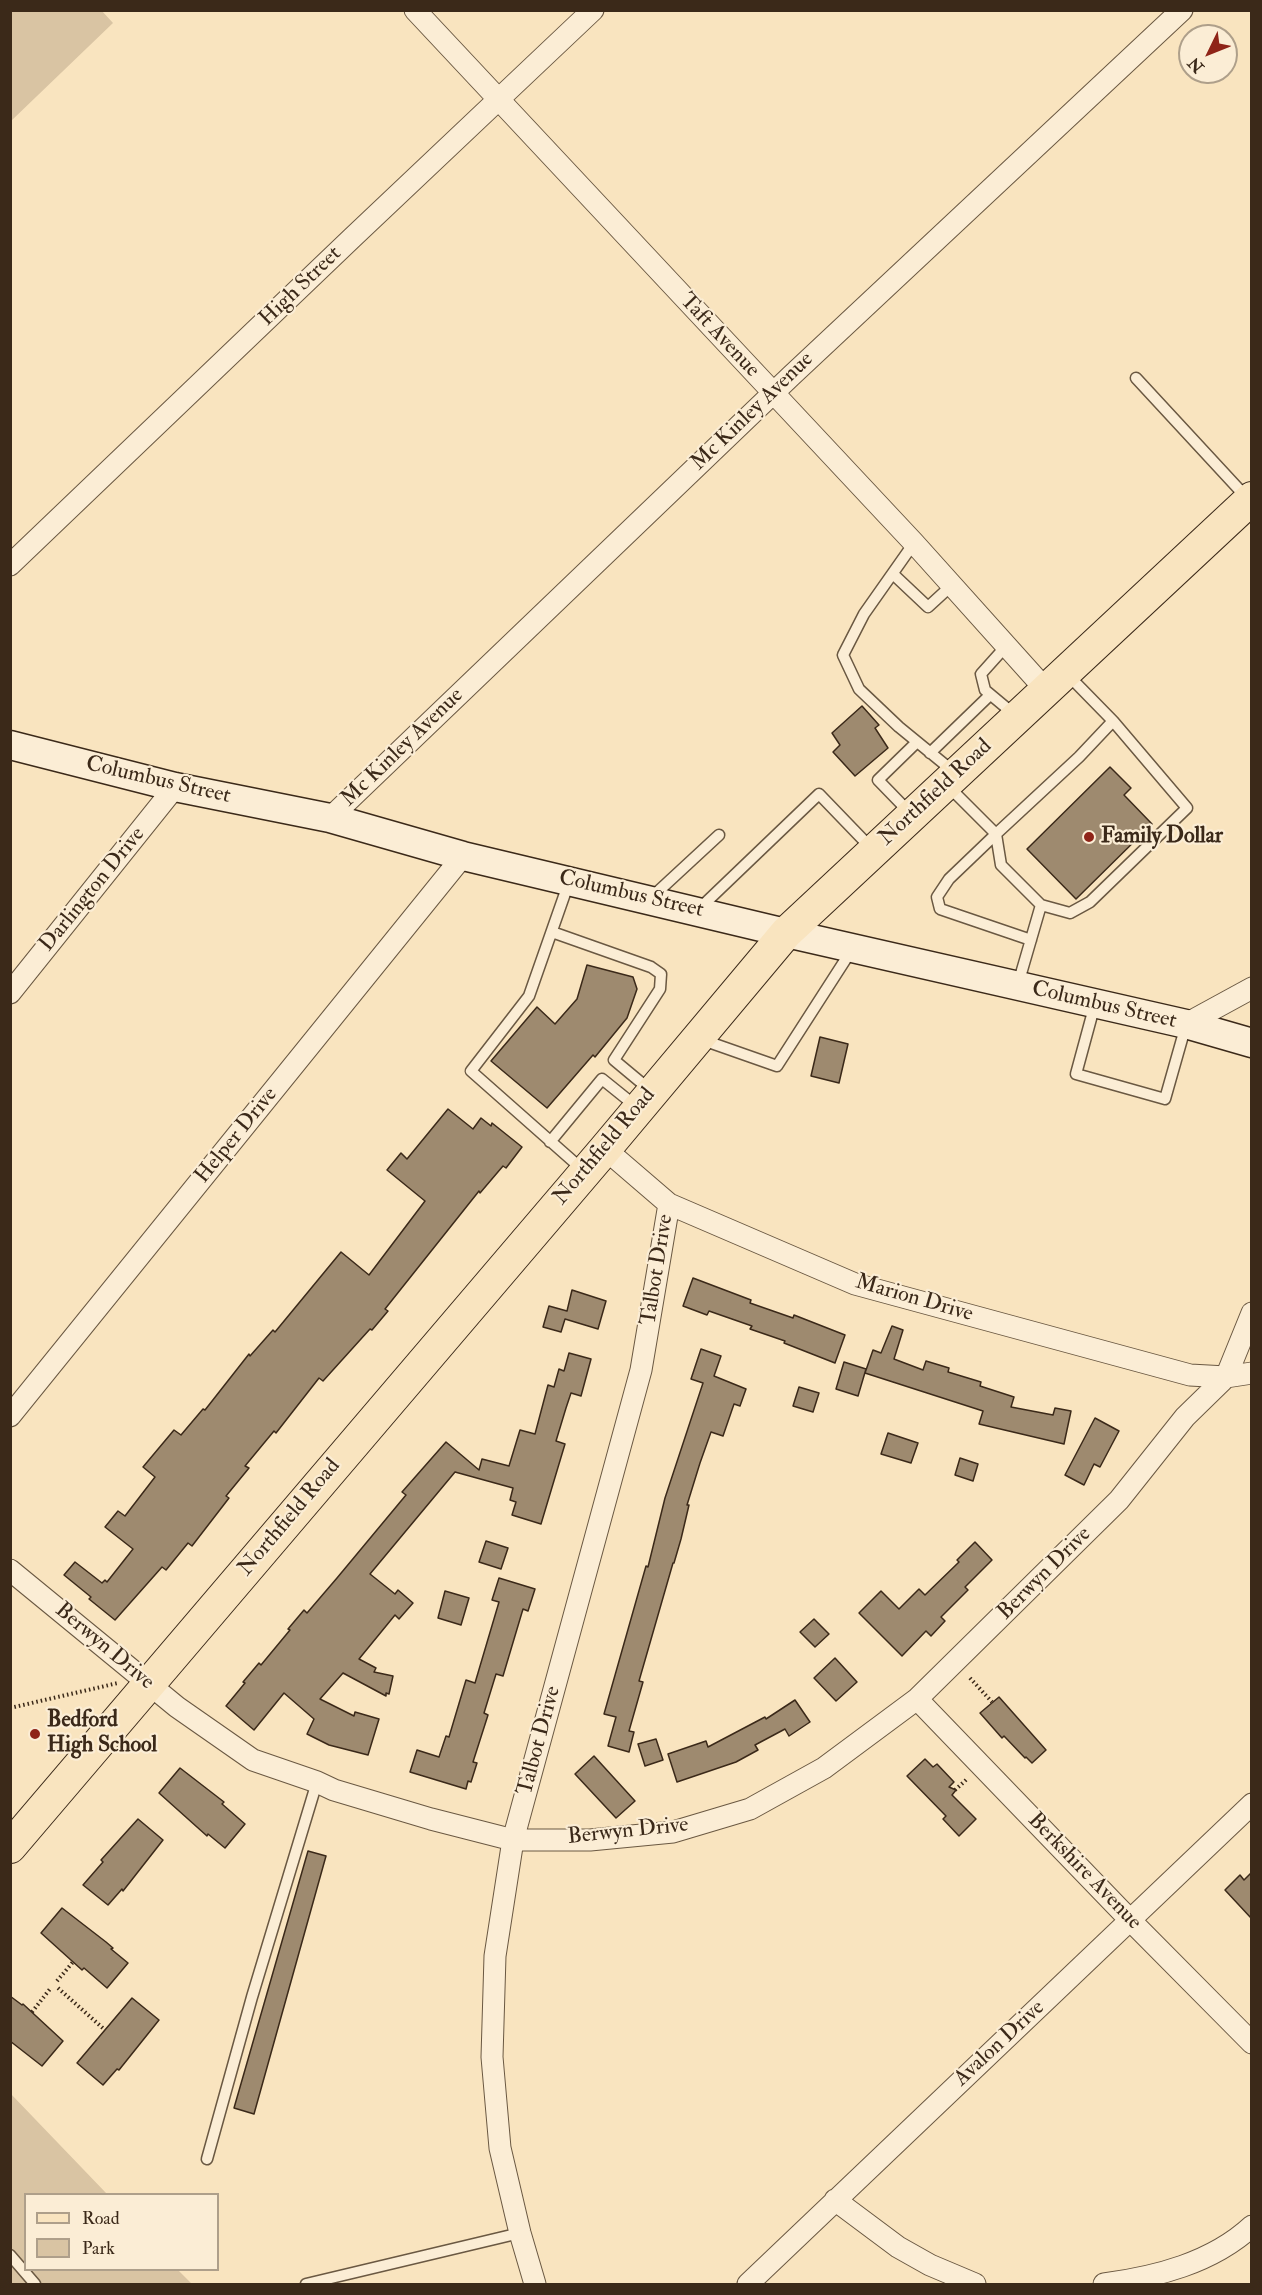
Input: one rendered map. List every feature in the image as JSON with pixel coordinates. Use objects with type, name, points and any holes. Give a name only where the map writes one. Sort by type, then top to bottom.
[{"type":"main road","name":"Northfield Road","points":[[10,1847],[133,1683],[585,1172],[786,933],[1250,499]]},
{"type":"street","name":"Taft Avenue","points":[[415,10],[1007,645],[1056,681]]},
{"type":"street","name":"High Street","points":[[10,565],[593,10]]},
{"type":"street","name":"Mc Kinley Avenue","points":[[330,818],[772,393],[1182,10]]},
{"type":"street","name":"Columbus Street","points":[[10,745],[175,787],[330,818],[463,856],[786,933],[1186,1024],[1251,1043]]},
{"type":"street","name":"Darlington Drive","points":[[10,993],[175,787]]},
{"type":"street","name":"Helper Drive","points":[[10,1416],[463,856]]},
{"type":"street","points":[[1186,1024],[1251,988]]},
{"type":"street","name":"Marion Drive","points":[[605,1149],[669,1204],[855,1284],[1190,1375],[1226,1377],[1251,1373]]},
{"type":"street","name":"Talbot Drive","points":[[535,2284],[520,2233],[500,2148],[492,2057],[495,1956],[513,1840],[641,1370],[669,1204]]},
{"type":"street","name":"Berwyn Drive","points":[[10,1570],[133,1683],[177,1707],[253,1760],[334,1790],[420,1816],[513,1840],[590,1840],[673,1832],[750,1809],[824,1768],[917,1699],[1119,1500],[1185,1417],[1226,1377],[1251,1313]]},
{"type":"street","name":"Berkshire Avenue","points":[[917,1699],[1251,2043]]},
{"type":"street","name":"Avalon Drive","points":[[748,2284],[1251,1804]]},
{"type":"street","points":[[835,2200],[898,2247],[930,2265],[975,2284]]},
{"type":"street","points":[[1104,2284],[1142,2279],[1200,2260],[1251,2226]]},
{"type":"lane","points":[[1136,378],[1250,499]]},
{"type":"lane","points":[[914,543],[864,614],[843,655],[859,689],[930,753],[996,834],[1001,865],[1041,905],[1070,913],[1090,902],[1187,808],[1113,721],[1056,681]]},
{"type":"lane","points":[[893,574],[928,607],[952,585]]},
{"type":"lane","points":[[1007,645],[981,674],[985,690],[1018,717]]},
{"type":"lane","points":[[930,753],[990,695]]},
{"type":"lane","points":[[1031,940],[940,909],[937,897],[949,879],[1079,757],[1113,721]]},
{"type":"lane","points":[[912,816],[878,780],[917,742]]},
{"type":"lane","points":[[698,911],[819,794],[874,851]]},
{"type":"lane","points":[[650,900],[719,835]]},
{"type":"lane","points":[[570,881],[529,996],[471,1071],[585,1172]]},
{"type":"lane","points":[[1018,986],[1041,905]]},
{"type":"lane","points":[[552,932],[651,967],[661,974],[660,989],[614,1060],[645,1100]]},
{"type":"lane","points":[[697,1038],[777,1066],[853,948]]},
{"type":"lane","points":[[1095,1004],[1076,1074],[1165,1099],[1186,1024]]},
{"type":"lane","points":[[550,1142],[602,1079],[645,1100]]},
{"type":"lane","points":[[207,2159],[252,1997],[317,1782]]},
{"type":"lane","points":[[306,2284],[520,2233]]},
{"type":"lane","points":[[10,2255],[35,2284]]},
{"type":"path","points":[[970,1678],[992,1702]]},
{"type":"path","points":[[10,1708],[133,1683]]},
{"type":"path","points":[[955,1790],[970,1776]]},
{"type":"path","points":[[57,1981],[73,1962]]},
{"type":"path","points":[[58,1988],[105,2030]]},
{"type":"path","points":[[32,2012],[50,1989]]},
{"type":"green space","points":[[11,10],[102,11],[113,23],[11,121]]},
{"type":"green space","points":[[10,2093],[106,2193],[24,2193],[24,2271],[179,2271],[192,2284],[11,2284]]},
{"type":"building","points":[[862,706],[879,725],[875,728],[888,748],[855,776],[833,752],[840,745],[832,733]]},
{"type":"building","name":"Family Dollar","points":[[1110,767],[1131,788],[1124,795],[1152,824],[1076,899],[1027,849]]},
{"type":"building","points":[[587,965],[633,977],[637,989],[627,1018],[595,1057],[593,1055],[547,1108],[491,1061],[537,1007],[555,1024],[577,999]]},
{"type":"building","points":[[820,1037],[848,1044],[839,1083],[811,1076]]},
{"type":"building","points":[[448,1109],[473,1129],[481,1118],[491,1126],[492,1123],[522,1147],[506,1168],[503,1166],[480,1193],[479,1191],[385,1309],[388,1311],[372,1330],[370,1329],[323,1381],[319,1378],[276,1433],[274,1431],[245,1466],[249,1468],[226,1496],[229,1498],[192,1546],[188,1543],[166,1570],[162,1567],[115,1620],[64,1575],[75,1562],[102,1583],[105,1580],[107,1582],[133,1549],[105,1527],[118,1511],[125,1516],[155,1477],[143,1467],[174,1430],[181,1435],[203,1409],[205,1410],[249,1354],[250,1356],[273,1330],[275,1332],[341,1252],[369,1275],[425,1201],[387,1170],[401,1153],[407,1159]]},
{"type":"building","points":[[693,1278],[751,1300],[750,1303],[793,1318],[794,1315],[845,1335],[835,1363],[784,1343],[785,1341],[750,1329],[752,1326],[709,1311],[707,1315],[683,1306]]},
{"type":"building","points":[[572,1290],[606,1301],[598,1329],[565,1319],[561,1332],[543,1327],[549,1306],[567,1311]]},
{"type":"building","points":[[892,1326],[903,1330],[894,1359],[923,1370],[926,1361],[949,1368],[948,1372],[981,1382],[980,1386],[1014,1397],[1011,1407],[1053,1415],[1055,1408],[1071,1411],[1064,1444],[979,1424],[983,1411],[865,1373],[873,1350],[881,1353]]},
{"type":"building","points":[[701,1349],[721,1356],[714,1376],[746,1389],[740,1406],[734,1404],[723,1436],[711,1432],[700,1463],[687,1505],[689,1505],[681,1539],[639,1681],[643,1682],[629,1731],[634,1732],[629,1752],[608,1746],[616,1717],[604,1714],[646,1566],[648,1567],[665,1498],[703,1383],[691,1379]]},
{"type":"building","points":[[569,1353],[591,1359],[581,1396],[571,1393],[556,1441],[565,1444],[541,1524],[512,1515],[516,1502],[510,1500],[513,1488],[455,1472],[370,1574],[395,1594],[398,1590],[413,1603],[399,1619],[395,1615],[359,1659],[376,1668],[374,1672],[393,1676],[389,1694],[386,1693],[386,1696],[343,1673],[320,1699],[354,1716],[355,1712],[379,1719],[368,1755],[329,1745],[307,1734],[314,1719],[284,1693],[254,1730],[226,1706],[245,1683],[243,1682],[259,1663],[261,1665],[304,1610],[307,1613],[337,1578],[406,1495],[402,1492],[446,1442],[479,1470],[482,1459],[509,1466],[520,1430],[535,1434],[548,1385],[554,1387],[559,1369],[564,1371]]},
{"type":"building","points":[[844,1362],[866,1369],[858,1396],[836,1389]]},
{"type":"building","points":[[799,1387],[819,1393],[813,1412],[793,1406]]},
{"type":"building","points":[[1095,1418],[1119,1431],[1100,1467],[1094,1464],[1084,1485],[1065,1475]]},
{"type":"building","points":[[888,1433],[918,1443],[911,1463],[881,1454]]},
{"type":"building","points":[[960,1458],[978,1464],[973,1481],[955,1475]]},
{"type":"building","points":[[486,1541],[508,1548],[501,1569],[479,1562]]},
{"type":"building","points":[[975,1542],[992,1560],[965,1587],[968,1590],[941,1617],[945,1621],[931,1636],[926,1631],[902,1656],[859,1613],[881,1591],[899,1609],[919,1589],[925,1595],[959,1562],[957,1560]]},
{"type":"building","points":[[499,1578],[535,1589],[528,1611],[523,1609],[503,1676],[496,1674],[484,1713],[488,1715],[473,1762],[477,1763],[471,1782],[468,1781],[466,1789],[410,1772],[417,1750],[439,1757],[446,1736],[449,1737],[466,1680],[475,1683],[499,1602],[492,1600]]},
{"type":"building","points":[[445,1591],[469,1598],[461,1625],[438,1618]]},
{"type":"building","points":[[814,1619],[829,1634],[815,1647],[800,1632]]},
{"type":"building","points":[[835,1658],[857,1682],[836,1701],[814,1678]]},
{"type":"building","points":[[999,1697],[1046,1750],[1032,1763],[1004,1736],[1002,1738],[980,1713]]},
{"type":"building","points":[[795,1700],[810,1722],[789,1736],[785,1729],[755,1745],[758,1750],[736,1762],[677,1782],[668,1754],[706,1741],[708,1747],[765,1717],[766,1719]]},
{"type":"building","points":[[656,1739],[663,1760],[645,1766],[638,1744]]},
{"type":"building","points":[[594,1756],[635,1801],[616,1818],[575,1774]]},
{"type":"building","points":[[925,1759],[933,1767],[937,1764],[954,1782],[949,1787],[956,1790],[952,1795],[976,1819],[959,1836],[943,1819],[946,1816],[907,1776]]},
{"type":"building","points":[[180,1768],[224,1802],[222,1804],[245,1824],[225,1848],[208,1834],[207,1836],[159,1793]]},
{"type":"building","points":[[138,1819],[163,1840],[123,1891],[122,1889],[108,1905],[83,1885],[103,1862],[101,1860]]},
{"type":"building","points":[[308,1851],[326,1856],[254,2114],[234,2108]]},
{"type":"building","points":[[1251,1873],[1251,1918],[1225,1890],[1240,1875],[1244,1880]]},
{"type":"building","points":[[62,1908],[106,1942],[128,1963],[107,1988],[84,1968],[82,1970],[41,1933]]},
{"type":"building","points":[[10,1996],[23,2004],[63,2041],[42,2066],[10,2041]]},
{"type":"building","points":[[132,1998],[159,2020],[119,2070],[117,2069],[103,2085],[77,2063]]},
{"type":"place","name":"Family Dollar","points":[[1089,837]]},
{"type":"place","name":"Bedford High School","points":[[35,1734]]}]
